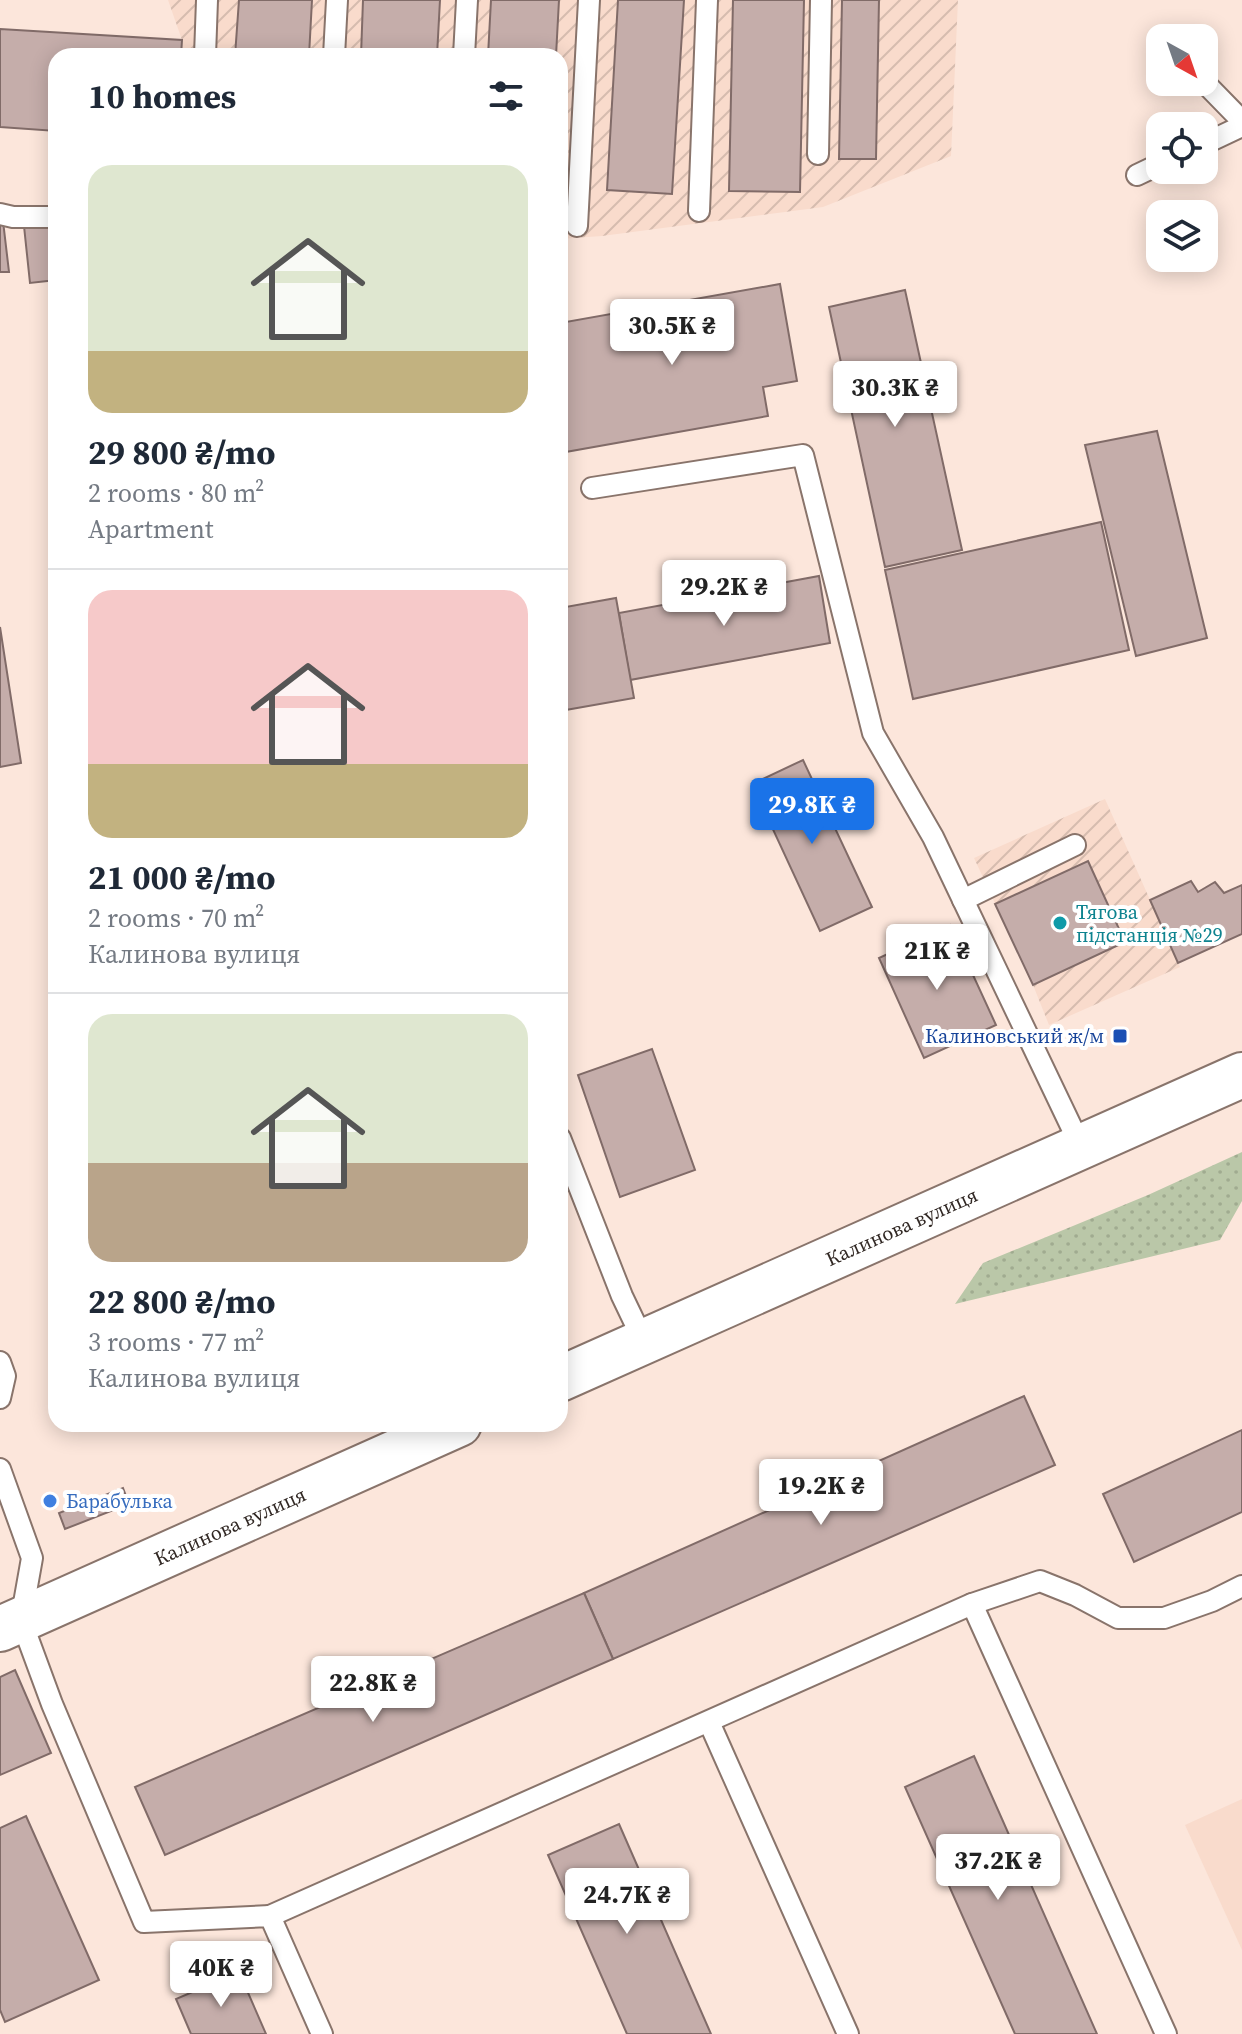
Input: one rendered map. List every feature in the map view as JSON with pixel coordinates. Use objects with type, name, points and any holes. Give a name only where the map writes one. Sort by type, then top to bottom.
[{"type":"main road","name":"Калинова вулиця","points":[[568,1375],[1242,1075]]},
{"type":"main road","name":"Калинова вулиця","points":[[10,1624],[441,1432]]},
{"type":"lane","points":[[205,48],[207,0]]},
{"type":"lane","points":[[334,48],[337,0]]},
{"type":"lane","points":[[464,48],[467,0]]},
{"type":"lane","points":[[577,226],[589,0]]},
{"type":"lane","points":[[699,211],[707,0]]},
{"type":"lane","points":[[818,154],[821,0]]},
{"type":"lane","points":[[1217,96],[1242,123],[1218,136]]},
{"type":"lane","points":[[1137,175],[1146,171]]},
{"type":"lane","points":[[0,214],[48,217]]},
{"type":"lane","points":[[592,488],[803,455],[873,733],[933,837],[1081,1147]]},
{"type":"lane","points":[[963,900],[1075,845]]},
{"type":"lane","points":[[568,1158],[622,1296],[644,1342]]},
{"type":"lane","points":[[0,1362],[5,1376],[0,1398]]},
{"type":"lane","points":[[0,1469],[32,1558],[10,1624],[52,1704],[144,1922],[270,1916],[972,1604],[1040,1581],[1118,1618],[1164,1618],[1212,1601],[1242,1586]]},
{"type":"lane","points":[[972,1604],[1166,2034]]},
{"type":"lane","points":[[709,1722],[848,2034]]},
{"type":"lane","points":[[270,1916],[322,2034]]},
{"type":"shaded area","points":[[168,0],[958,0],[951,156],[823,207],[568,238],[568,48],[182,48],[182,40]]},
{"type":"shaded area","points":[[1105,799],[1180,967],[1049,1025],[974,858]]},
{"type":"shaded area","points":[[1242,1799],[1242,1950],[1185,1825]]},
{"type":"green space","points":[[1242,1152],[1242,1201],[1220,1240],[955,1304],[983,1263],[1148,1195]]},
{"type":"building","points":[[239,0],[312,0],[309,48],[236,48]]},
{"type":"building","points":[[363,0],[440,0],[437,48],[361,48]]},
{"type":"building","points":[[491,0],[559,0],[556,48],[488,48]]},
{"type":"building","points":[[618,0],[684,0],[672,194],[607,190]]},
{"type":"building","points":[[733,0],[804,0],[800,192],[729,191]]},
{"type":"building","points":[[842,0],[879,0],[876,159],[839,159]]},
{"type":"building","points":[[0,29],[182,40],[182,48],[48,48],[48,130],[0,127]]},
{"type":"building","points":[[0,221],[3,221],[9,272],[0,272]]},
{"type":"building","points":[[48,225],[48,281],[30,283],[24,226]]},
{"type":"building","points":[[780,284],[797,381],[763,387],[768,416],[568,452],[568,322]]},
{"type":"building","points":[[905,290],[962,550],[885,567],[829,307]]},
{"type":"building","points":[[1157,431],[1207,638],[1136,656],[1085,445]]},
{"type":"building","points":[[1101,522],[1129,650],[913,699],[885,570]]},
{"type":"building","points":[[819,576],[830,643],[630,680],[619,613]]},
{"type":"building","points":[[616,598],[634,698],[568,710],[568,607]]},
{"type":"building","points":[[0,627],[21,763],[0,767]]},
{"type":"building","points":[[803,760],[872,907],[820,931],[752,784]]},
{"type":"building","name":"Тягова пiдстанцiя №29","points":[[1088,861],[1125,942],[1033,985],[995,904]]},
{"type":"building","points":[[1191,881],[1198,892],[1215,882],[1224,893],[1242,885],[1242,934],[1178,963],[1150,900]]},
{"type":"building","points":[[950,925],[996,1025],[924,1058],[879,958]]},
{"type":"building","points":[[652,1049],[695,1170],[620,1197],[578,1075]]},
{"type":"building","points":[[1024,1396],[1055,1465],[613,1659],[584,1593]]},
{"type":"building","points":[[1242,1430],[1242,1512],[1134,1562],[1103,1494]]},
{"type":"building","points":[[123,1488],[129,1504],[65,1529],[59,1513]]},
{"type":"building","points":[[584,1593],[613,1659],[165,1855],[135,1787]]},
{"type":"building","points":[[15,1670],[51,1753],[0,1775],[0,1677]]},
{"type":"building","points":[[974,1756],[1097,2034],[1015,2034],[905,1787]]},
{"type":"building","points":[[26,1816],[99,1980],[5,2022],[0,2010],[0,1828]]},
{"type":"building","points":[[619,1824],[711,2034],[627,2034],[548,1855]]},
{"type":"building","points":[[239,1972],[266,2034],[191,2034],[176,1999]]},
{"type":"place","name":"Тягова пiдстанцiя №29","points":[[1060,923]]},
{"type":"place","name":"Калиновський ж/м","points":[[1120,1036]]},
{"type":"place","name":"Барабулька","points":[[50,1501]]}]
